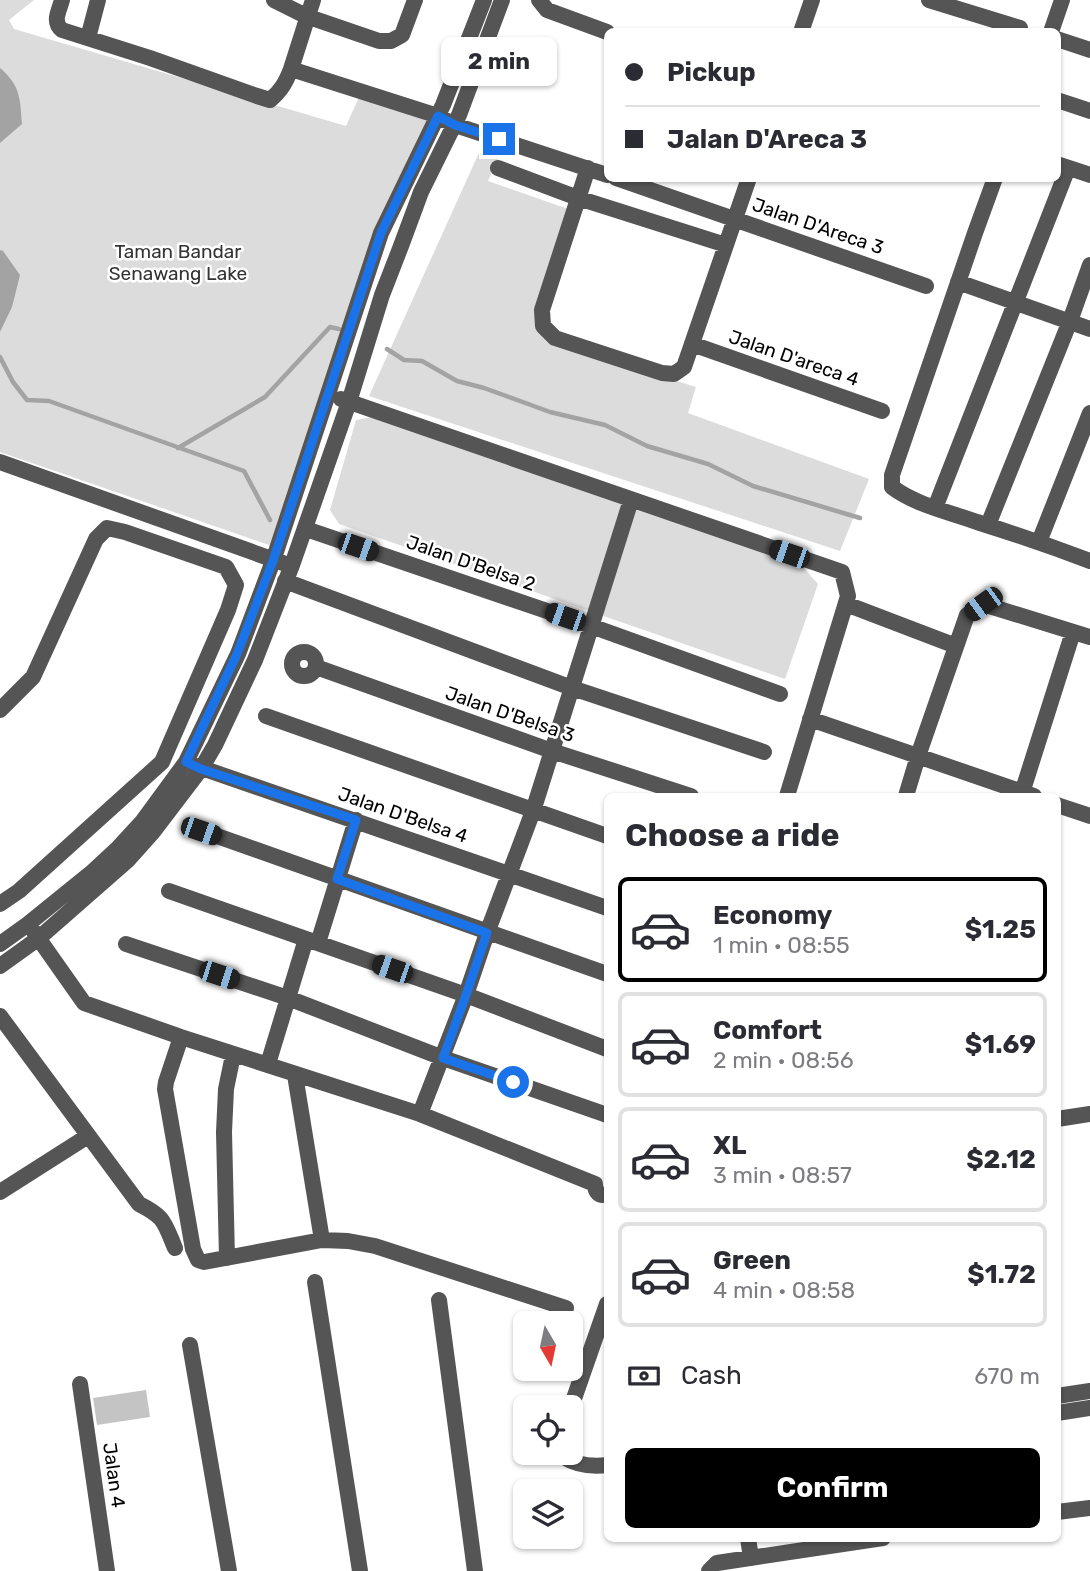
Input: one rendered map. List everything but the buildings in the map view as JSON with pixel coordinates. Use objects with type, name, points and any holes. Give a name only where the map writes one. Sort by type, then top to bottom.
[{"type":"street","points":[[62,0],[56,20],[57,26],[62,30],[270,100],[285,83],[313,0]]},
{"type":"street","points":[[88,38],[98,0]]},
{"type":"street","points":[[274,0],[306,16],[379,41],[391,41],[402,35],[415,0]]},
{"type":"street","points":[[0,944],[120,847],[186,762],[237,654],[273,561],[381,233],[438,116],[484,0]]},
{"type":"street","points":[[0,965],[39,938],[128,860],[201,769],[215,745],[254,660],[306,529],[382,295],[417,203],[455,125],[502,0]]},
{"type":"street","points":[[539,0],[547,10],[604,31]]},
{"type":"street","points":[[802,28],[812,0]]},
{"type":"street","points":[[929,0],[1020,28]]},
{"type":"street","points":[[1052,28],[1062,0]]},
{"type":"street","points":[[1061,40],[1090,50]]},
{"type":"street","points":[[291,69],[438,116],[455,125],[604,174]]},
{"type":"street","points":[[1061,101],[1090,110]]},
{"type":"street","points":[[1062,166],[1090,175]]},
{"type":"street","points":[[498,168],[578,198],[726,245]]},
{"type":"street","points":[[587,168],[542,310],[543,326],[555,338],[662,373],[674,374],[684,366],[749,182]]},
{"type":"street","name":"Jalan D'Areca 3","points":[[627,182],[926,286]]},
{"type":"street","points":[[994,182],[892,475],[892,487],[903,495],[935,508],[1090,561]]},
{"type":"street","points":[[935,508],[1015,302],[1056,182]]},
{"type":"street","points":[[988,525],[1090,265]]},
{"type":"street","points":[[958,282],[1090,329]]},
{"type":"street","name":"Jalan D'areca 4","points":[[692,344],[882,411]]},
{"type":"street","points":[[329,395],[842,572],[848,596],[788,793]]},
{"type":"street","points":[[1038,542],[1090,413]]},
{"type":"street","points":[[0,462],[273,561],[292,565]]},
{"type":"street","points":[[420,1114],[533,811],[631,500]]},
{"type":"street","points":[[0,710],[33,677],[96,539],[107,528],[226,567],[236,584],[228,610],[162,762],[19,891],[0,904]]},
{"type":"street","name":"Jalan D'Belsa 2","points":[[306,529],[780,694]]},
{"type":"street","points":[[285,581],[572,688],[764,752]]},
{"type":"street","points":[[846,604],[956,646]]},
{"type":"street","points":[[907,793],[967,615],[983,604],[1090,637]]},
{"type":"street","points":[[1027,793],[1073,632]]},
{"type":"street","name":"Jalan D'Belsa 3","points":[[316,667],[552,751],[682,793]]},
{"type":"street","points":[[266,716],[604,835]]},
{"type":"street","points":[[810,719],[1020,793]]},
{"type":"street","name":"Jalan D'Belsa 4","points":[[186,762],[604,907]]},
{"type":"street","points":[[1061,806],[1090,817]]},
{"type":"street","points":[[268,1064],[288,998],[337,879],[356,820]]},
{"type":"street","points":[[201,831],[604,973]]},
{"type":"street","points":[[169,891],[466,995],[604,1048]]},
{"type":"street","points":[[28,924],[84,1003],[233,1055],[420,1114],[603,1186]]},
{"type":"street","points":[[126,944],[288,998],[443,1058],[604,1114]]},
{"type":"street","points":[[0,1016],[139,1204],[158,1213],[175,1248]]},
{"type":"street","points":[[181,1037],[165,1089],[193,1249],[198,1260],[204,1262],[323,1240],[348,1241],[375,1246],[566,1308]]},
{"type":"street","points":[[227,1258],[224,1132],[226,1089],[233,1055]]},
{"type":"street","points":[[295,1075],[323,1240]]},
{"type":"street","points":[[1061,1118],[1090,1114]]},
{"type":"street","points":[[0,1192],[88,1136]]},
{"type":"street","points":[[315,1282],[360,1571]]},
{"type":"street","points":[[439,1300],[475,1571]]},
{"type":"street","points":[[575,1395],[604,1313]]},
{"type":"street","points":[[190,1345],[229,1571]]},
{"type":"street","name":"Jalan 4","points":[[80,1384],[107,1571]]},
{"type":"street","points":[[1061,1395],[1090,1391]]},
{"type":"street","points":[[1061,1412],[1090,1408]]},
{"type":"street","points":[[583,1465],[604,1465]]},
{"type":"street","points":[[1061,1511],[1090,1508]]},
{"type":"street","points":[[749,1542],[751,1558]]},
{"type":"street","points":[[709,1571],[718,1563],[808,1544],[836,1542]]},
{"type":"green space","name":"Taman Bandar Senawang Lake","points":[[0,0],[34,0],[9,20],[14,29],[346,126],[359,97],[428,121],[272,546],[0,452]]},
{"type":"green space","points":[[482,146],[500,155],[488,181],[571,210],[536,318],[563,345],[696,387],[688,413],[869,479],[840,551],[369,396]]},
{"type":"green space","points":[[378,416],[802,566],[818,584],[785,679],[339,524],[330,510],[356,420]]},
{"type":"shaded area","points":[[0,68],[16,87],[22,124],[0,143]]},
{"type":"shaded area","points":[[0,250],[20,275],[12,307],[0,332]]},
{"type":"waterway","points":[[178,448],[265,397],[330,327],[339,329]]},
{"type":"waterway","points":[[387,349],[404,360],[422,361],[457,381],[550,412],[605,425],[647,446],[708,464],[753,486],[860,518]]},
{"type":"waterway","points":[[0,357],[13,382],[27,400],[49,401],[244,471],[270,520]]},
{"type":"route","points":[[499,139],[455,125],[438,116],[381,233],[273,561],[237,654],[186,762],[356,820],[337,879],[487,933],[443,1058],[513,1082]]}]
